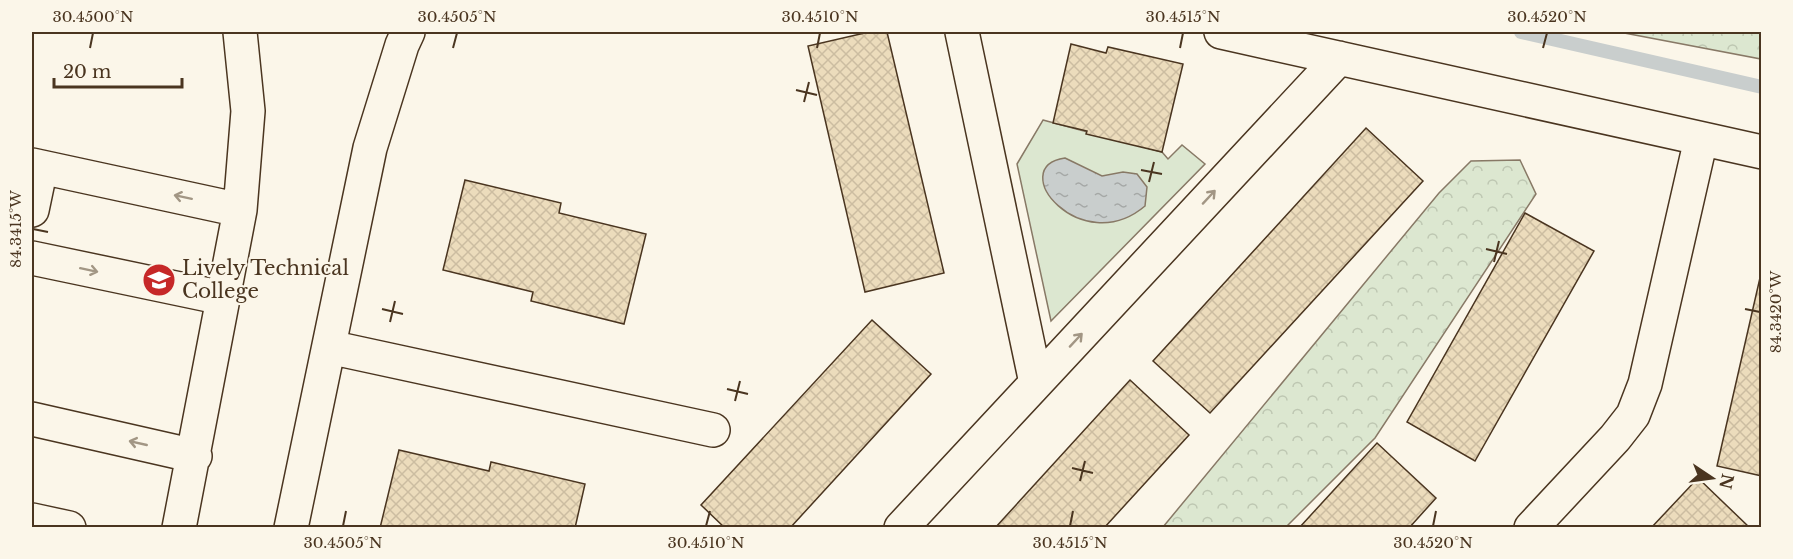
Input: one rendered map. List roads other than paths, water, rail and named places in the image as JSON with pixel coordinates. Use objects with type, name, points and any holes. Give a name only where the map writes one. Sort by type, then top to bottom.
[{"type":"lane","points":[[179,528],[195,456],[240,210],[248,111],[240,32]]},
{"type":"lane","points":[[291,528],[370,148],[408,32]]},
{"type":"lane","points":[[962,32],[1036,383]]},
{"type":"lane","points":[[1221,32],[1761,152]]},
{"type":"lane","points":[[901,528],[1339,58]]},
{"type":"lane","points":[[1531,528],[1615,438],[1633,415],[1645,384],[1701,139]]},
{"type":"lane","points":[[32,210],[36,166],[240,210]]},
{"type":"lane","points":[[32,258],[223,298]]},
{"type":"lane","points":[[329,347],[713,430]]},
{"type":"lane","points":[[32,419],[195,456]]},
{"type":"lane","points":[[32,520],[69,528]]},
{"type":"water","points":[[1065,158],[1102,176],[1123,172],[1137,174],[1147,187],[1145,206],[1121,220],[1097,223],[1075,217],[1058,206],[1047,191],[1043,177],[1048,165]]},
{"type":"waterway","points":[[1521,32],[1762,87]]},
{"type":"place","name":"Lively Technical College","points":[[159,280]]}]
